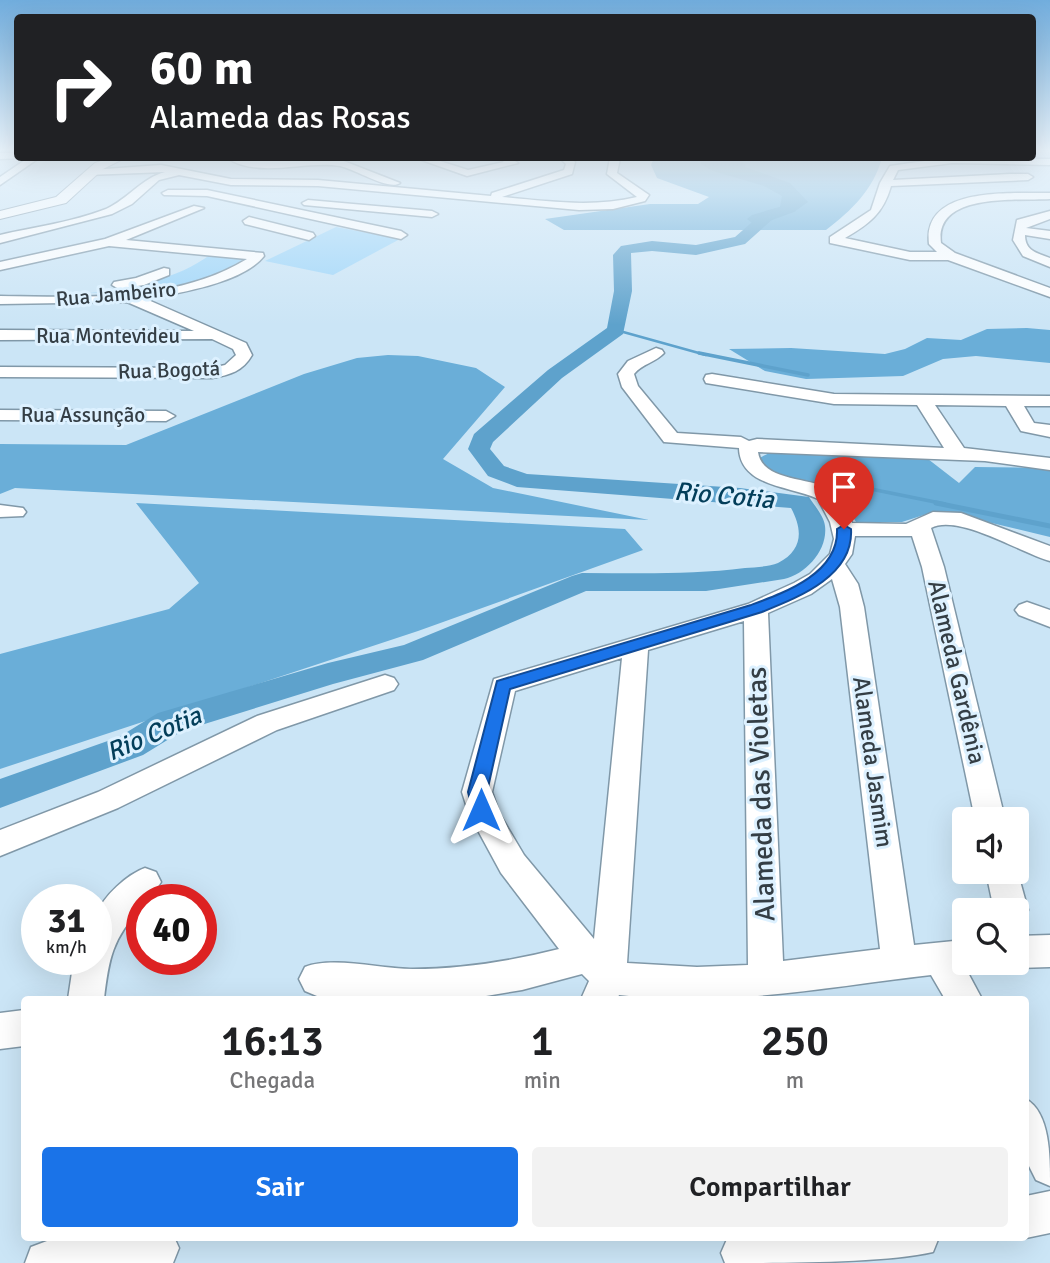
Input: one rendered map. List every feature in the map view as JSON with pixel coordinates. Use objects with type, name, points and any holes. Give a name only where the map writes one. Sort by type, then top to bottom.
[{"type":"main road","points":[[0,215],[38,207]]},
{"type":"street","points":[[0,239],[100,215],[117,207]]},
{"type":"street","points":[[0,266],[109,242],[204,209],[199,207]]},
{"type":"street","points":[[263,207],[401,235]]},
{"type":"street","points":[[271,209],[275,207]]},
{"type":"street","points":[[353,207],[432,214]]},
{"type":"street","points":[[568,207],[597,207]]},
{"type":"street","points":[[834,240],[870,218],[879,207]]},
{"type":"street","points":[[950,207],[938,221],[935,244],[950,256],[1050,293]]},
{"type":"street","points":[[1015,207],[1050,215]]},
{"type":"street","points":[[1050,215],[1021,223],[1017,240],[1020,247],[1050,263]]},
{"type":"street","points":[[235,217],[309,236]]},
{"type":"street","points":[[1019,230],[1050,235]]},
{"type":"street","points":[[834,240],[834,248],[839,254]]},
{"type":"street","points":[[834,240],[910,256],[950,256]]},
{"type":"street","name":"Rua Jambeiro","points":[[0,300],[130,298],[173,292],[209,281],[258,256],[251,253],[109,242]]},
{"type":"street","points":[[91,285],[128,284],[164,272]]},
{"type":"street","points":[[51,300],[58,290],[71,285]]},
{"type":"street","name":"Rua Bogotá","points":[[0,372],[212,373],[241,362],[244,355],[240,345],[130,298]]},
{"type":"street","name":"Rua Montevideu","points":[[0,335],[216,336]]},
{"type":"street","points":[[656,353],[634,364],[626,374],[630,387],[665,432],[678,441],[741,443]]},
{"type":"street","points":[[712,379],[786,389],[812,397],[1050,401]]},
{"type":"street","points":[[923,400],[958,454]]},
{"type":"street","points":[[1012,401],[1028,428],[1050,431]]},
{"type":"street","name":"Rua Assunção","points":[[0,415],[166,416]]},
{"type":"street","points":[[598,977],[492,834],[481,810],[477,792],[503,685],[756,608],[789,596],[835,565],[845,541],[844,529],[832,502],[826,495],[758,471],[749,463],[748,449],[757,445],[958,454],[1050,464]]},
{"type":"street","points":[[844,529],[886,531],[920,527],[922,522],[933,518],[961,519],[1050,554]]},
{"type":"street","name":"Alameda Gardênia","points":[[920,527],[933,567],[987,807]]},
{"type":"street","name":"Alameda Jasmim","points":[[835,565],[846,584],[852,607],[900,961]]},
{"type":"street","name":"Alameda das Violetas","points":[[756,608],[766,979]]},
{"type":"street","points":[[1027,610],[1050,619]]},
{"type":"street","points":[[598,977],[636,644]]},
{"type":"street","points":[[0,843],[108,800],[267,723],[385,684]]},
{"type":"street","points":[[112,919],[145,881]]},
{"type":"street","points":[[317,979],[413,986],[476,981],[548,969],[648,984],[689,985],[766,979],[900,961],[952,957]]},
{"type":"street","points":[[86,996],[89,975]]},
{"type":"street","points":[[957,975],[963,996]]},
{"type":"street","points":[[0,1031],[21,1028]]},
{"type":"street","points":[[1029,1125],[1050,1166]]},
{"type":"street","points":[[1029,1216],[1050,1212]]},
{"type":"street","points":[[741,1251],[867,1241]]},
{"type":"street","points":[[47,1263],[157,1250]]},
{"type":"shaded area","points":[[629,207],[852,207],[826,230],[564,230],[545,219]]},
{"type":"shaded area","points":[[780,207],[801,207],[756,226],[747,219],[752,215]]},
{"type":"shaded area","points":[[336,227],[400,239],[333,275],[265,261]]},
{"type":"shaded area","points":[[214,252],[247,257],[228,268],[191,282],[152,289],[90,293],[155,281],[200,262]]},
{"type":"shaded area","points":[[987,329],[1050,330],[1050,363],[976,356],[943,359],[903,376],[806,379],[765,371],[729,349],[791,348],[885,354],[905,349],[927,338],[961,340]]},
{"type":"shaded area","points":[[418,356],[476,368],[505,387],[443,459],[493,488],[649,520],[15,488],[0,494],[0,444],[126,445],[304,374],[357,358]]},
{"type":"shaded area","points":[[776,450],[887,453],[928,459],[959,483],[975,467],[1050,468],[1050,537],[958,515],[930,513],[902,522],[856,522],[833,493],[822,486],[775,473],[760,465],[759,458]]},
{"type":"shaded area","points":[[136,503],[625,529],[643,550],[418,631],[0,769],[0,654],[169,609],[199,583]]},
{"type":"waterway","name":"Rio Cotia","points":[[0,794],[131,746],[170,722],[328,674],[412,653],[582,582],[706,582],[784,571],[799,560],[812,542],[812,523],[800,502],[740,495],[527,482],[509,478],[496,471],[479,449],[482,439],[555,374],[616,330],[623,291],[621,255],[626,249],[652,246],[696,250],[740,241],[770,214],[791,208]]},
{"type":"waterway","points":[[616,330],[706,355]]},
{"type":"waterway","points":[[699,353],[808,375]]},
{"type":"waterway","points":[[856,486],[945,504]]},
{"type":"waterway","points":[[936,503],[1050,526]]},
{"type":"route","points":[[481,810],[477,792],[503,685],[789,596],[835,565],[845,541],[844,529]]}]
